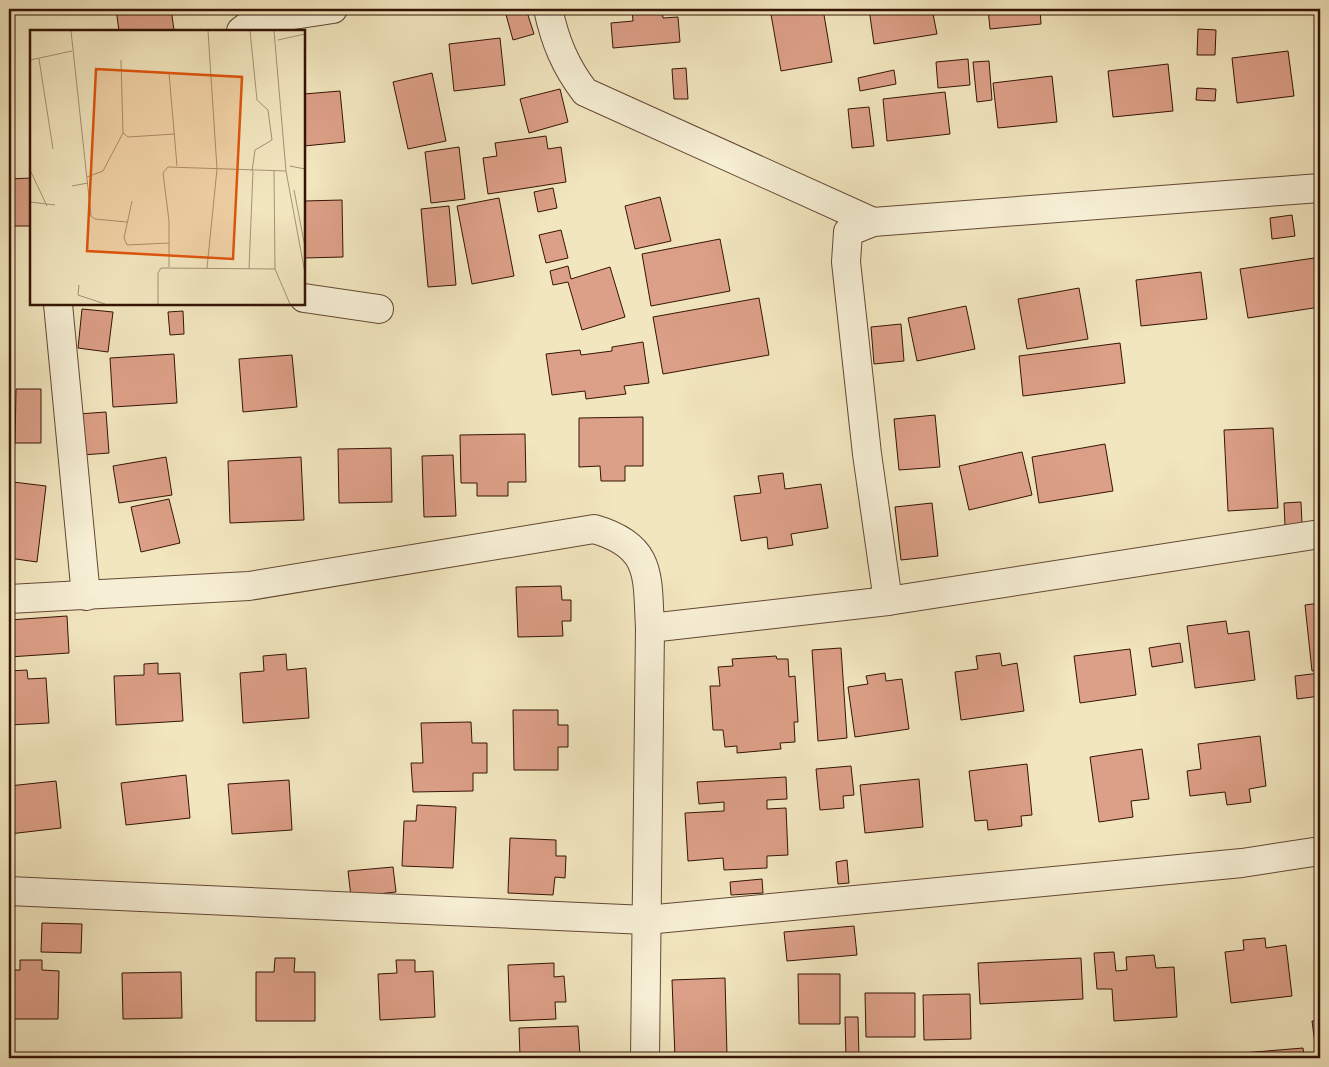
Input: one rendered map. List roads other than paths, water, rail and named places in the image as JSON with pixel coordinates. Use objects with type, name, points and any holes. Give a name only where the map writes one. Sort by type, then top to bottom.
[{"type":"street","points":[[242,30],[254,21],[333,9]]},
{"type":"street","points":[[548,9],[554,39],[569,70],[586,92],[873,222]]},
{"type":"street","points":[[888,601],[867,454],[846,262],[848,232],[873,222],[1320,188]]},
{"type":"street","points":[[305,298],[379,309]]},
{"type":"street","points":[[58,305],[86,596]]},
{"type":"street","points":[[9,599],[249,586],[594,529],[621,539],[641,558],[647,575],[650,628],[645,1058]]},
{"type":"street","points":[[650,628],[888,601],[1320,534]]},
{"type":"street","points":[[9,891],[646,920],[1242,863],[1320,851]]}]
